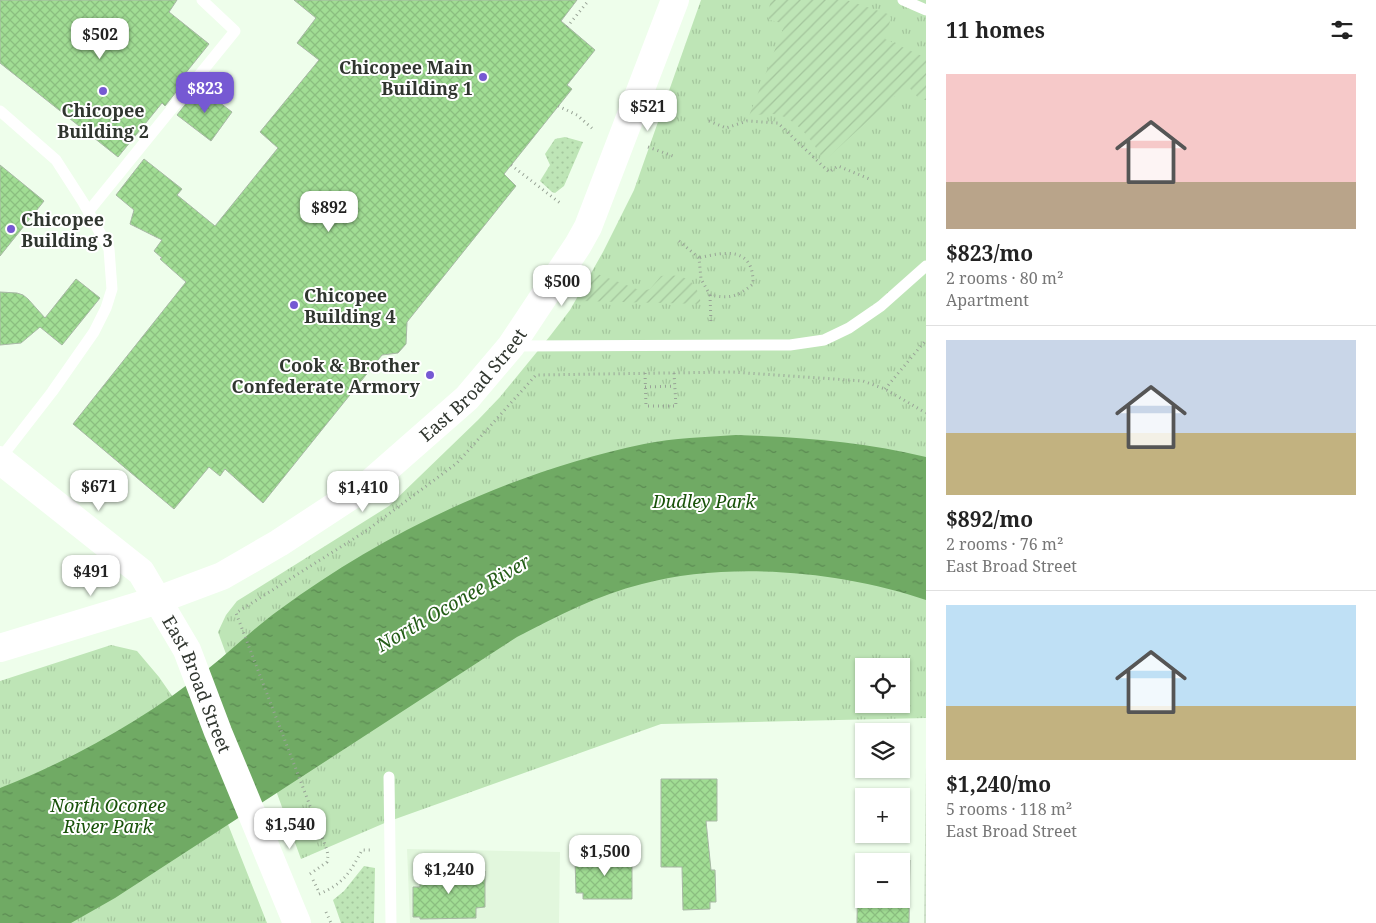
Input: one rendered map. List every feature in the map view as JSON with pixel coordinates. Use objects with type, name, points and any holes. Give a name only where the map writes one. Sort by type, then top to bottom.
[{"type":"street","name":"East Broad Street","points":[[297,923],[218,732],[187,650],[158,600],[222,576],[278,543],[369,484],[467,398],[511,346],[588,227],[675,0]]},
{"type":"street","points":[[0,460],[141,572],[158,600],[0,648]]},
{"type":"lane","points":[[88,212],[235,30],[202,0]]},
{"type":"lane","points":[[903,0],[926,10]]},
{"type":"lane","points":[[0,111],[56,160],[108,249],[112,289],[106,308],[94,332],[52,392],[0,460]]},
{"type":"lane","points":[[511,346],[790,345],[824,340],[861,320],[881,306],[926,266]]},
{"type":"lane","points":[[389,777],[391,923]]},
{"type":"path","points":[[567,27],[589,0]]},
{"type":"path","points":[[558,106],[577,115],[594,130]]},
{"type":"path","points":[[709,121],[726,128],[748,121],[778,123],[829,172],[838,166],[872,180]]},
{"type":"path","points":[[648,147],[673,156]]},
{"type":"path","points":[[512,165],[560,203]]},
{"type":"path","points":[[679,241],[699,258],[701,279],[710,295],[713,345]]},
{"type":"path","points":[[699,258],[716,253],[740,256],[749,261],[753,272],[752,284],[740,294],[724,298],[710,295]]},
{"type":"path","points":[[885,389],[926,340]]},
{"type":"path","points":[[536,375],[732,372],[863,381],[885,389],[926,413]]},
{"type":"path","points":[[645,373],[646,406],[676,406],[674,373]]},
{"type":"path","points":[[645,387],[675,386]]},
{"type":"path","points":[[236,613],[327,850],[327,862],[310,873]]},
{"type":"path","points":[[320,894],[334,888],[342,881],[352,870],[362,850],[390,849]]},
{"type":"shaded area","points":[[926,766],[926,923],[924,923]]},
{"type":"shaded area","points":[[407,849],[560,852],[559,923],[410,923]]},
{"type":"green space","name":"Dudley Park","points":[[701,0],[926,0],[926,718],[661,724],[387,822],[301,859],[218,632],[226,615],[237,601],[389,506],[500,397],[570,310],[603,252],[634,190]]},
{"type":"green space","points":[[771,0],[846,0],[888,14],[891,18],[885,39],[926,58],[926,100],[920,100],[907,85],[824,161],[810,139],[797,125],[789,120],[773,114],[749,116],[785,24],[770,20],[767,16]]},
{"type":"green space","points":[[565,137],[583,142],[564,186],[555,193],[540,181],[550,165],[545,154],[555,139]]},
{"type":"green space","points":[[595,273],[642,291],[650,289],[661,276],[683,277],[693,284],[701,304],[581,301]]},
{"type":"green space","name":"North Oconee River Park","points":[[111,645],[137,651],[159,677],[184,713],[267,923],[0,923],[0,681]]},
{"type":"green space","points":[[364,866],[375,868],[374,923],[341,923],[333,900],[344,891]]},
{"type":"water","name":"North Oconee River","points":[[736,435],[831,441],[926,457],[926,600],[893,590],[822,576],[748,571],[676,577],[642,584],[610,594],[563,614],[517,637],[115,898],[71,923],[0,923],[0,788],[28,777],[109,736],[161,704],[218,661],[270,617],[321,581],[363,554],[453,508],[547,470],[595,456],[655,442]]},
{"type":"building","name":"Chicopee Building 2","points":[[0,0],[177,0],[169,12],[209,44],[184,75],[187,78],[165,106],[162,103],[118,157],[0,63]]},
{"type":"building","name":"Chicopee Building 4","points":[[294,0],[577,0],[561,21],[595,50],[567,85],[572,89],[504,174],[516,186],[407,322],[406,344],[398,353],[382,355],[263,503],[225,469],[220,476],[209,467],[174,509],[73,424],[186,282],[160,259],[162,258],[154,251],[162,240],[130,224],[134,210],[116,195],[144,159],[182,189],[177,195],[215,226],[278,148],[260,132],[319,60],[297,43],[316,18]]},
{"type":"building","points":[[199,87],[232,112],[211,141],[177,115]]},
{"type":"building","name":"Chicopee Building 3","points":[[0,165],[44,201],[0,256]]},
{"type":"building","points":[[76,279],[100,298],[62,345],[40,327],[21,343],[0,345],[0,292],[23,295],[45,318]]},
{"type":"building","points":[[661,779],[717,779],[717,821],[706,821],[711,870],[715,870],[716,902],[710,902],[710,909],[683,910],[682,867],[661,867]]},
{"type":"building","points":[[632,855],[632,899],[583,899],[583,893],[576,893],[575,859],[582,859],[581,856]]},
{"type":"building","points":[[485,871],[485,907],[476,908],[476,918],[420,919],[420,917],[413,917],[413,887],[420,887],[420,872]]},
{"type":"building","points":[[857,908],[909,908],[909,923],[857,923]]},
{"type":"place","name":"Chicopee Main Building 1","points":[[483,77]]},
{"type":"place","name":"Chicopee Building 2","points":[[103,91]]},
{"type":"place","name":"Chicopee Building 3","points":[[11,229]]},
{"type":"place","name":"Chicopee Building 4","points":[[294,305]]},
{"type":"place","name":"Cook & Brother Confederate Armory","points":[[430,375]]}]
